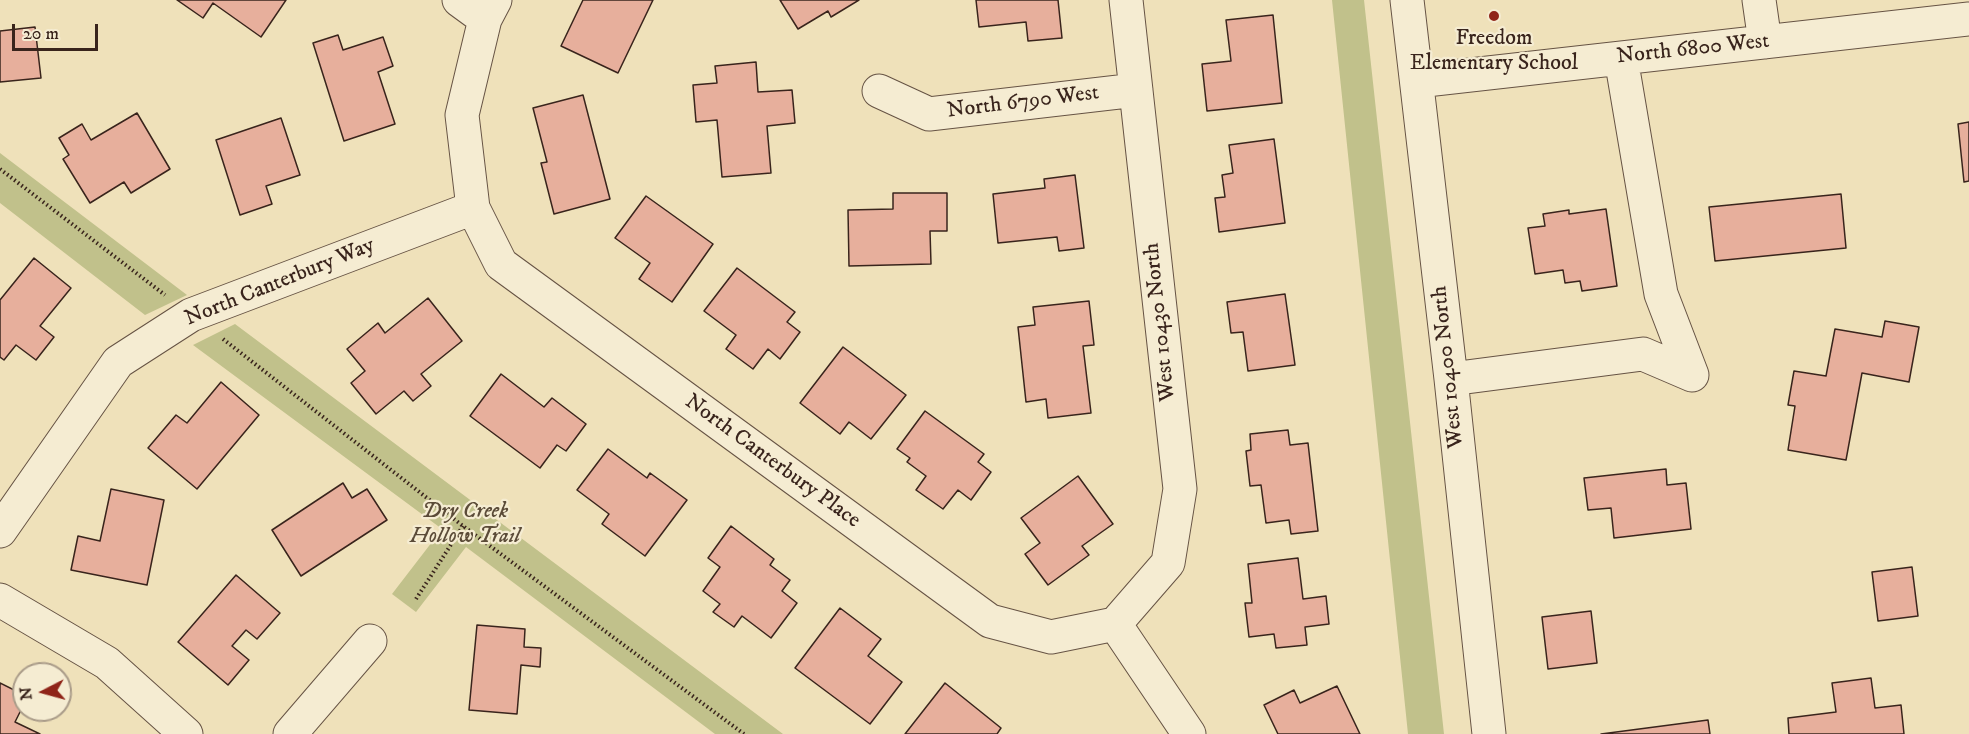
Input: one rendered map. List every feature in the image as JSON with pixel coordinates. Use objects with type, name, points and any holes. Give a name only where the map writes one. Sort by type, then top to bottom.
[{"type":"street","points":[[459,0],[490,9]]},
{"type":"street","name":"West 10430 North","points":[[1115,624],[1168,563],[1180,489],[1126,0]]},
{"type":"street","name":"West 10400 North","points":[[1407,0],[1489,734]]},
{"type":"street","points":[[1759,0],[1765,42]]},
{"type":"street","name":"North Canterbury Place","points":[[490,9],[462,116],[473,208],[501,264],[990,621],[1051,637],[1115,624]]},
{"type":"street","name":"North 6800 West","points":[[1417,81],[1969,19]]},
{"type":"street","points":[[1451,379],[1642,354],[1692,375],[1661,294],[1621,58]]},
{"type":"street","name":"North 6790 West","points":[[879,91],[929,114],[1136,90]]},
{"type":"street","name":"North Canterbury Way","points":[[0,531],[118,362],[191,315],[473,208]]},
{"type":"street","points":[[0,600],[107,663],[186,734]]},
{"type":"street","points":[[1115,624],[1189,734]]},
{"type":"street","points":[[290,734],[370,641]]},
{"type":"path","points":[[0,169],[165,295]]},
{"type":"path","points":[[223,339],[463,526],[744,734]]},
{"type":"path","points":[[416,599],[463,526]]},
{"type":"green space","points":[[1332,0],[1364,0],[1444,734],[1408,734]]},
{"type":"green space","points":[[0,153],[187,295],[145,315],[0,203]]},
{"type":"green space","name":"Dry Creek Hollow Trail","points":[[235,324],[783,734],[715,734],[466,547],[416,612],[392,594],[442,529],[193,345]]},
{"type":"building","points":[[177,0],[286,0],[261,37],[213,3],[203,18]]},
{"type":"building","points":[[583,0],[653,0],[618,73],[561,46]]},
{"type":"building","points":[[780,0],[859,0],[831,17],[828,11],[798,29]]},
{"type":"building","points":[[976,0],[1058,0],[1062,38],[1028,41],[1026,22],[979,27]]},
{"type":"building","points":[[1273,15],[1282,103],[1207,111],[1202,64],[1231,61],[1226,20]]},
{"type":"building","points":[[35,27],[41,78],[0,82],[0,31]]},
{"type":"building","points":[[338,35],[343,50],[383,37],[393,66],[378,72],[395,124],[344,141],[313,43]]},
{"type":"building","points":[[756,62],[758,92],[792,90],[795,123],[767,126],[771,173],[722,177],[717,120],[696,122],[693,85],[717,83],[715,66]]},
{"type":"building","points":[[583,95],[610,199],[554,214],[541,163],[547,162],[533,108]]},
{"type":"building","points":[[137,113],[170,169],[131,193],[124,182],[90,203],[63,159],[69,155],[59,138],[82,124],[91,140]]},
{"type":"building","points":[[281,118],[300,175],[266,186],[272,204],[240,215],[216,140]]},
{"type":"building","points":[[1969,122],[1969,181],[1964,182],[1958,124]]},
{"type":"building","points":[[1274,139],[1285,223],[1219,232],[1215,198],[1225,197],[1222,175],[1233,173],[1229,145]]},
{"type":"building","points":[[1075,175],[1084,248],[1059,251],[1057,237],[998,243],[993,194],[1045,188],[1044,179]]},
{"type":"building","points":[[893,193],[947,193],[947,231],[930,231],[931,264],[849,266],[848,210],[893,209]]},
{"type":"building","points":[[1841,194],[1846,248],[1715,261],[1709,207]]},
{"type":"building","points":[[646,196],[713,244],[672,302],[639,279],[650,263],[615,238]]},
{"type":"building","points":[[1606,209],[1617,286],[1582,291],[1580,281],[1565,283],[1563,270],[1535,274],[1528,228],[1545,226],[1543,214],[1569,210],[1569,214]]},
{"type":"building","points":[[34,258],[71,288],[40,326],[54,337],[36,360],[16,345],[4,360],[0,357],[0,300]]},
{"type":"building","points":[[737,268],[795,312],[787,322],[800,332],[780,359],[768,349],[753,369],[726,349],[736,335],[704,311]]},
{"type":"building","points":[[1285,294],[1295,365],[1248,371],[1243,332],[1231,333],[1227,302]]},
{"type":"building","points":[[428,298],[462,341],[421,374],[431,386],[413,401],[404,391],[376,414],[351,383],[365,371],[347,349],[378,323],[385,333]]},
{"type":"building","points":[[1089,301],[1094,345],[1083,346],[1091,413],[1048,418],[1046,399],[1026,402],[1018,327],[1035,325],[1033,307]]},
{"type":"building","points":[[1885,321],[1919,327],[1909,382],[1862,373],[1846,460],[1788,450],[1795,406],[1788,405],[1794,371],[1826,376],[1835,329],[1882,337]]},
{"type":"building","points":[[843,347],[906,395],[871,439],[849,422],[840,434],[800,403]]},
{"type":"building","points":[[501,374],[544,407],[552,398],[586,424],[566,451],[557,445],[540,468],[470,416]]},
{"type":"building","points":[[221,382],[259,415],[197,489],[148,448],[176,415],[187,423]]},
{"type":"building","points":[[925,411],[984,454],[978,462],[991,472],[971,500],[958,490],[943,509],[916,490],[926,476],[907,462],[910,458],[897,449]]},
{"type":"building","points":[[1288,430],[1290,445],[1308,443],[1318,531],[1291,534],[1289,520],[1266,523],[1261,485],[1250,486],[1246,451],[1251,450],[1250,434]]},
{"type":"building","points":[[608,449],[647,478],[650,473],[687,500],[645,556],[602,524],[609,514],[577,490]]},
{"type":"building","points":[[1666,469],[1667,485],[1686,483],[1691,529],[1614,538],[1611,508],[1588,510],[1584,478]]},
{"type":"building","points":[[1078,476],[1113,524],[1082,546],[1089,555],[1048,585],[1025,554],[1040,543],[1021,518]]},
{"type":"building","points":[[343,483],[352,498],[367,489],[387,520],[301,576],[272,530]]},
{"type":"building","points":[[111,489],[164,500],[147,585],[71,570],[78,536],[100,541]]},
{"type":"building","points":[[731,526],[774,559],[770,565],[790,580],[782,591],[797,603],[771,638],[742,616],[734,627],[713,612],[720,604],[703,591],[720,567],[708,558]]},
{"type":"building","points":[[1298,558],[1303,599],[1326,596],[1329,624],[1305,627],[1307,645],[1276,648],[1274,634],[1249,637],[1245,603],[1252,603],[1248,564]]},
{"type":"building","points":[[1912,567],[1918,616],[1878,621],[1872,572]]},
{"type":"building","points":[[236,575],[280,613],[257,639],[246,630],[232,646],[249,660],[228,685],[178,642]]},
{"type":"building","points":[[840,608],[881,639],[868,656],[902,682],[870,724],[795,668]]},
{"type":"building","points":[[1591,611],[1597,663],[1548,669],[1542,617]]},
{"type":"building","points":[[477,625],[525,629],[524,647],[541,648],[540,667],[521,665],[517,714],[469,710]]},
{"type":"building","points":[[1871,678],[1875,708],[1901,705],[1904,734],[1789,734],[1788,718],[1836,712],[1832,683]]},
{"type":"building","points":[[0,683],[12,689],[12,722],[40,734],[0,734]]},
{"type":"building","points":[[945,683],[1001,728],[997,734],[905,734]]},
{"type":"building","points":[[1337,686],[1360,734],[1278,734],[1264,705],[1294,690],[1300,703]]},
{"type":"building","points":[[1708,720],[1710,734],[1601,734]]},
{"type":"place","name":"Freedom Elementary School","points":[[1494,16]]}]
